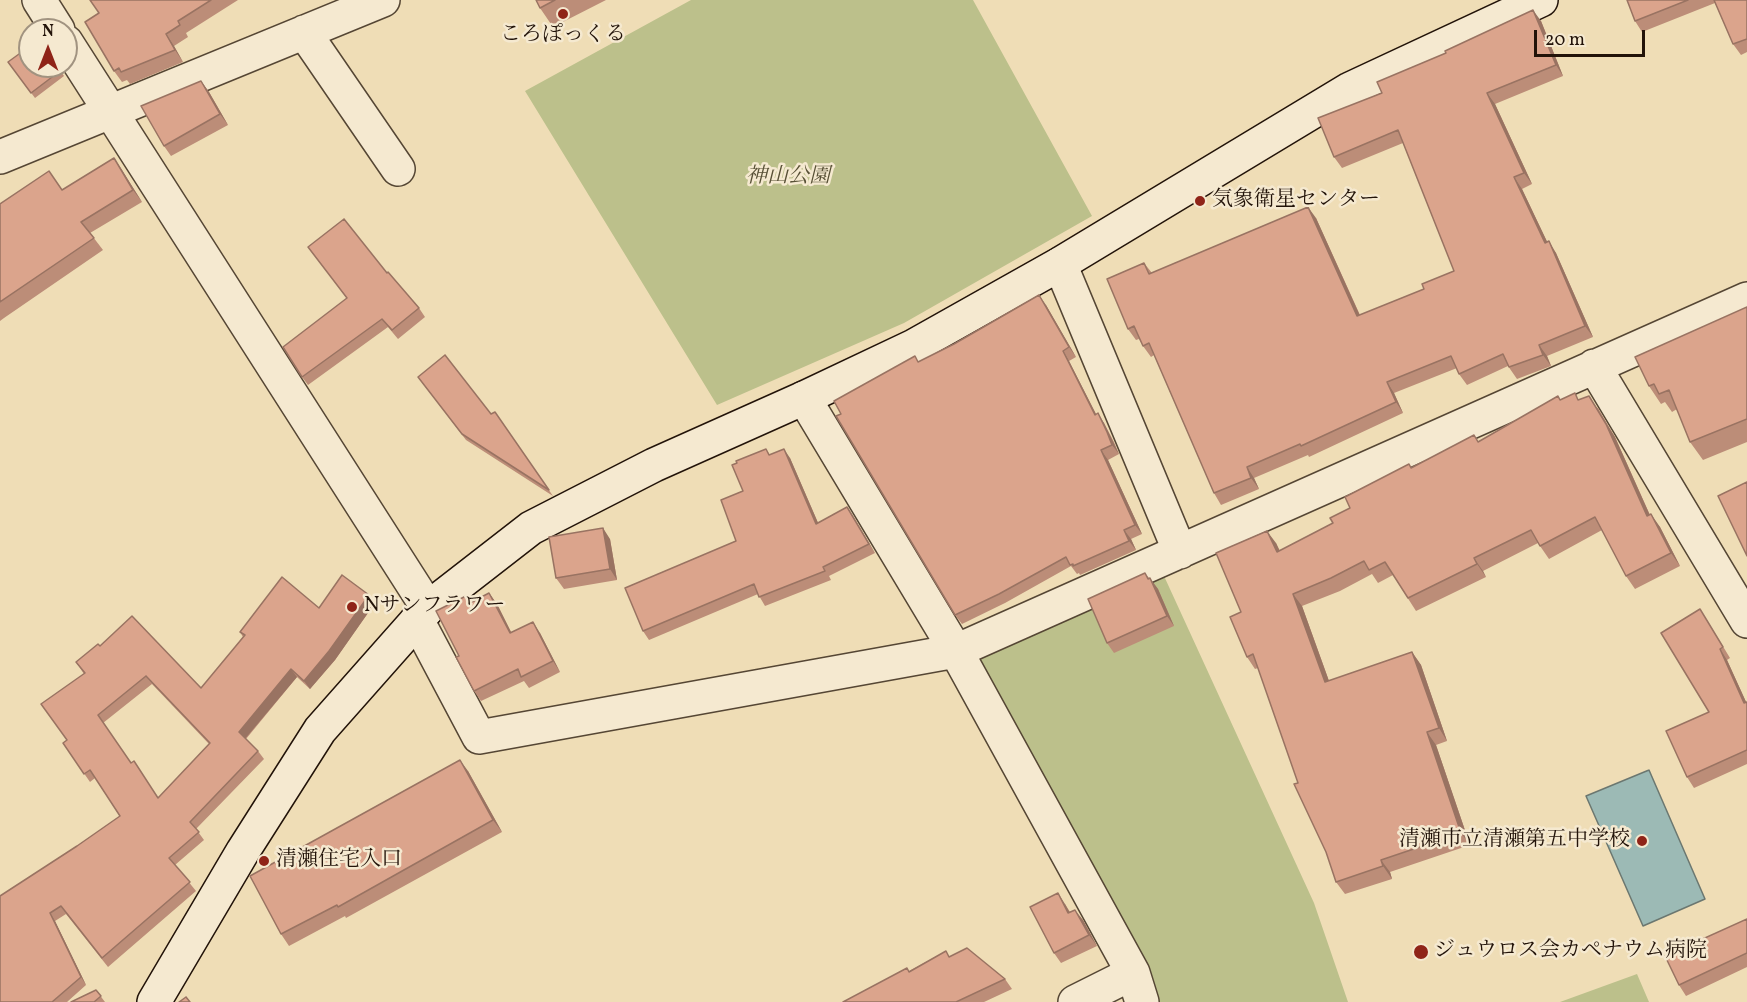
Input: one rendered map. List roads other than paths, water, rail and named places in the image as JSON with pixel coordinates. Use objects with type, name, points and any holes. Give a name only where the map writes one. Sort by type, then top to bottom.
[{"type":"street","points":[[39,0],[50,18]]},
{"type":"street","points":[[0,157],[383,0]]},
{"type":"street","points":[[153,1002],[320,730],[423,614],[531,528],[654,465],[914,346],[1060,264],[1350,89],[1541,0]]},
{"type":"street","points":[[304,32],[398,169]]},
{"type":"street","points":[[78,60],[423,614],[479,737],[956,651],[1747,299]]},
{"type":"street","points":[[1060,264],[1180,552]]},
{"type":"street","points":[[1594,366],[1747,621]]},
{"type":"street","points":[[804,398],[956,651],[1138,987],[1075,1002]]},
{"type":"water","points":[[1649,770],[1705,899],[1643,926],[1586,796]]},
{"type":"place","name":"ころぽっくる","points":[[563,14]]},
{"type":"place","name":"気象衛星センター","points":[[1200,201]]},
{"type":"place","name":"Nサンフラワー","points":[[352,607]]},
{"type":"place","name":"清瀬市立清瀬第五中学校","points":[[1642,841]]},
{"type":"place","name":"清瀬住宅入口","points":[[264,861]]},
{"type":"place","name":"ジュウロス会カペナウム病院","points":[[1421,952]]},
{"type":"park label","name":"神山公園","points":[[788,178]]}]
